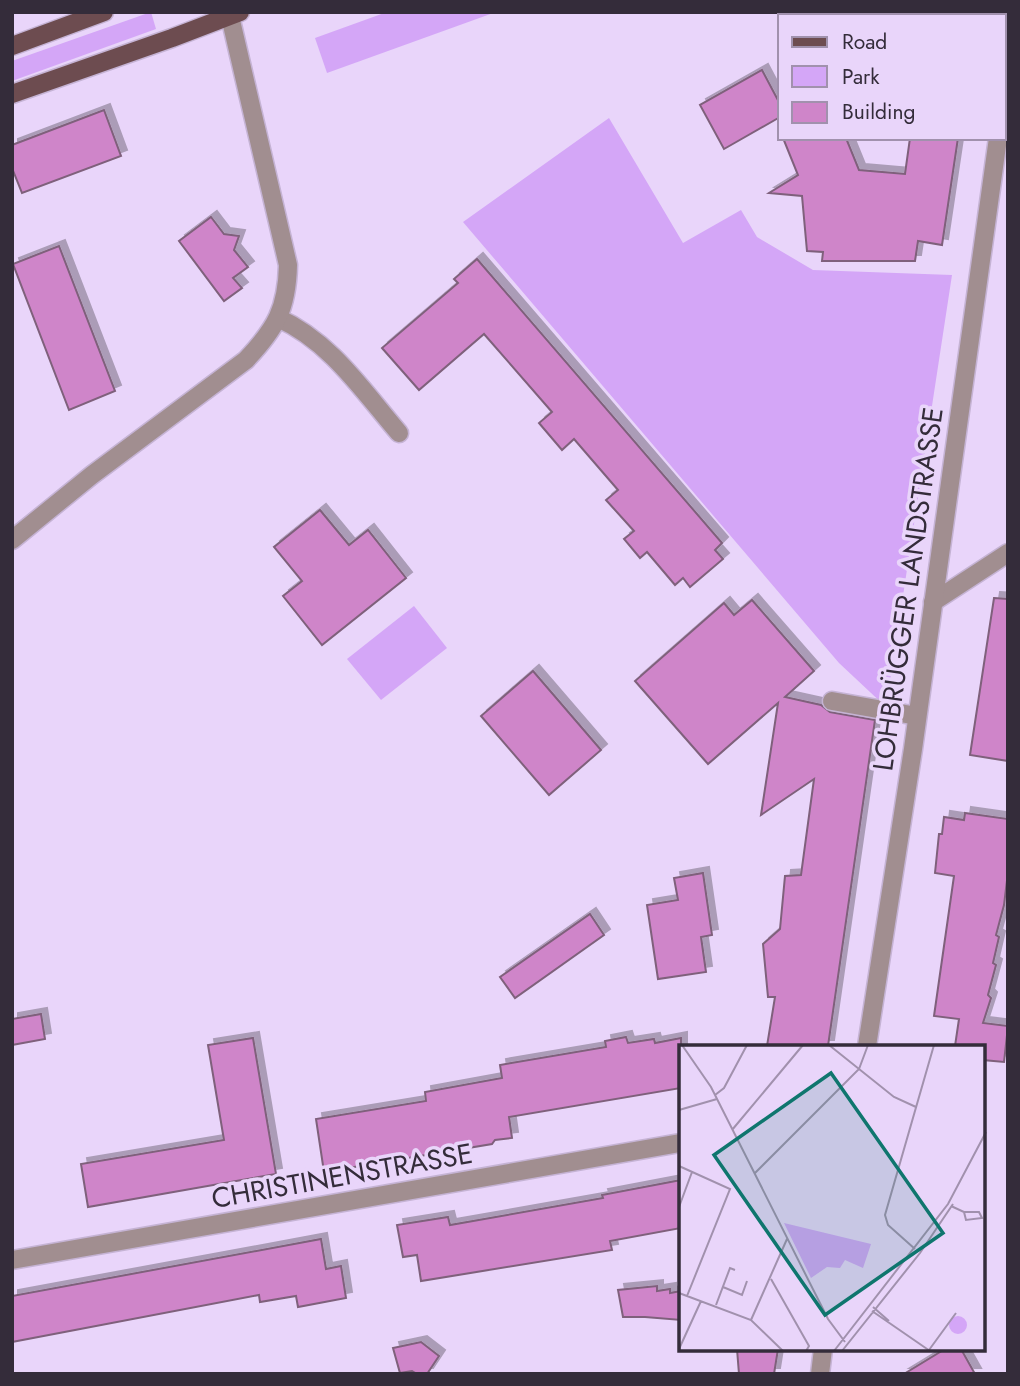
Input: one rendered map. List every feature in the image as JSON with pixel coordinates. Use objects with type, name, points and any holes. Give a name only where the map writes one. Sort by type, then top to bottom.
[{"type":"main road","points":[[12,46],[104,12]]},
{"type":"main road","points":[[12,94],[172,38],[233,13]]},
{"type":"street","points":[[12,540],[92,475],[246,360],[265,339],[278,318],[287,292],[288,265],[233,13]]},
{"type":"street","name":"LOHBRÜGGER LANDSTRASSE","points":[[867,1045],[917,716],[998,140]]},
{"type":"street","points":[[278,318],[299,327],[331,353],[400,433]]},
{"type":"street","points":[[933,602],[1008,554]]},
{"type":"street","points":[[832,701],[917,716]]},
{"type":"street","name":"CHRISTINENSTRASSE","points":[[12,1260],[679,1143]]},
{"type":"street","points":[[820,1374],[823,1351]]},
{"type":"green space","points":[[151,12],[156,29],[12,81],[12,61]]},
{"type":"green space","points":[[387,12],[496,12],[327,73],[315,38]]},
{"type":"green space","points":[[609,118],[683,243],[741,210],[757,237],[813,270],[952,275],[886,707],[839,663],[463,222]]},
{"type":"green space","points":[[414,606],[447,648],[381,700],[347,659]]},
{"type":"building","points":[[762,70],[778,100],[778,118],[724,149],[700,105]]},
{"type":"building","points":[[104,110],[121,156],[22,193],[12,168],[12,145]]},
{"type":"building","points":[[784,140],[847,140],[859,170],[905,174],[910,140],[958,140],[942,245],[918,241],[915,261],[822,261],[823,252],[807,251],[802,196],[769,193],[798,175]]},
{"type":"building","points":[[211,217],[224,234],[239,236],[234,250],[248,267],[233,278],[242,288],[224,301],[179,241]]},
{"type":"building","points":[[59,246],[115,391],[69,410],[13,264]]},
{"type":"building","points":[[477,259],[722,543],[715,550],[723,559],[690,587],[683,578],[675,585],[647,552],[640,558],[624,539],[634,531],[606,500],[618,490],[574,439],[562,450],[539,423],[552,412],[484,334],[419,390],[382,348],[458,283],[454,279]]},
{"type":"building","points":[[320,510],[349,545],[368,530],[406,578],[322,645],[283,596],[302,581],[274,547]]},
{"type":"building","points":[[994,598],[1008,599],[1008,761],[970,755]]},
{"type":"building","points":[[752,600],[814,671],[785,697],[821,705],[830,712],[875,720],[828,1045],[767,1045],[775,997],[768,997],[763,944],[780,929],[785,876],[801,875],[814,779],[761,815],[778,703],[708,764],[635,681],[724,603],[734,615]]},
{"type":"building","points":[[533,671],[601,750],[549,795],[481,716]]},
{"type":"building","points":[[965,813],[1008,819],[1008,872],[1004,905],[996,935],[999,937],[993,963],[996,965],[988,995],[991,998],[983,1023],[1008,1026],[1004,1062],[985,1060],[985,1045],[955,1045],[959,1019],[934,1016],[954,876],[935,873],[939,834],[942,834],[944,817],[964,820]]},
{"type":"building","points":[[703,873],[712,935],[701,937],[706,972],[658,979],[647,905],[678,900],[674,878]]},
{"type":"building","points":[[590,914],[604,935],[515,998],[500,977]]},
{"type":"building","points":[[41,1014],[45,1039],[12,1045],[12,1019]]},
{"type":"building","points":[[626,1037],[628,1043],[654,1039],[655,1043],[681,1038],[679,1088],[509,1117],[512,1138],[495,1140],[492,1144],[324,1172],[316,1119],[426,1101],[425,1092],[502,1078],[500,1065],[606,1047],[605,1041]]},
{"type":"building","points":[[253,1038],[276,1174],[88,1207],[81,1164],[224,1140],[208,1045]]},
{"type":"building","points":[[679,1180],[679,1228],[610,1241],[612,1250],[421,1281],[417,1255],[403,1257],[397,1225],[448,1217],[450,1225],[603,1198],[602,1195]]},
{"type":"building","points":[[321,1239],[326,1269],[341,1266],[346,1298],[298,1307],[296,1296],[260,1302],[259,1295],[12,1342],[12,1296]]},
{"type":"building","points":[[657,1286],[657,1291],[670,1289],[670,1293],[679,1291],[679,1320],[623,1317],[618,1290]]},
{"type":"building","points":[[421,1342],[439,1356],[427,1374],[412,1371],[400,1373],[393,1348]]},
{"type":"building","points":[[737,1351],[778,1351],[774,1374],[739,1374]]},
{"type":"building","points":[[942,1351],[962,1351],[975,1374],[904,1374]]}]
